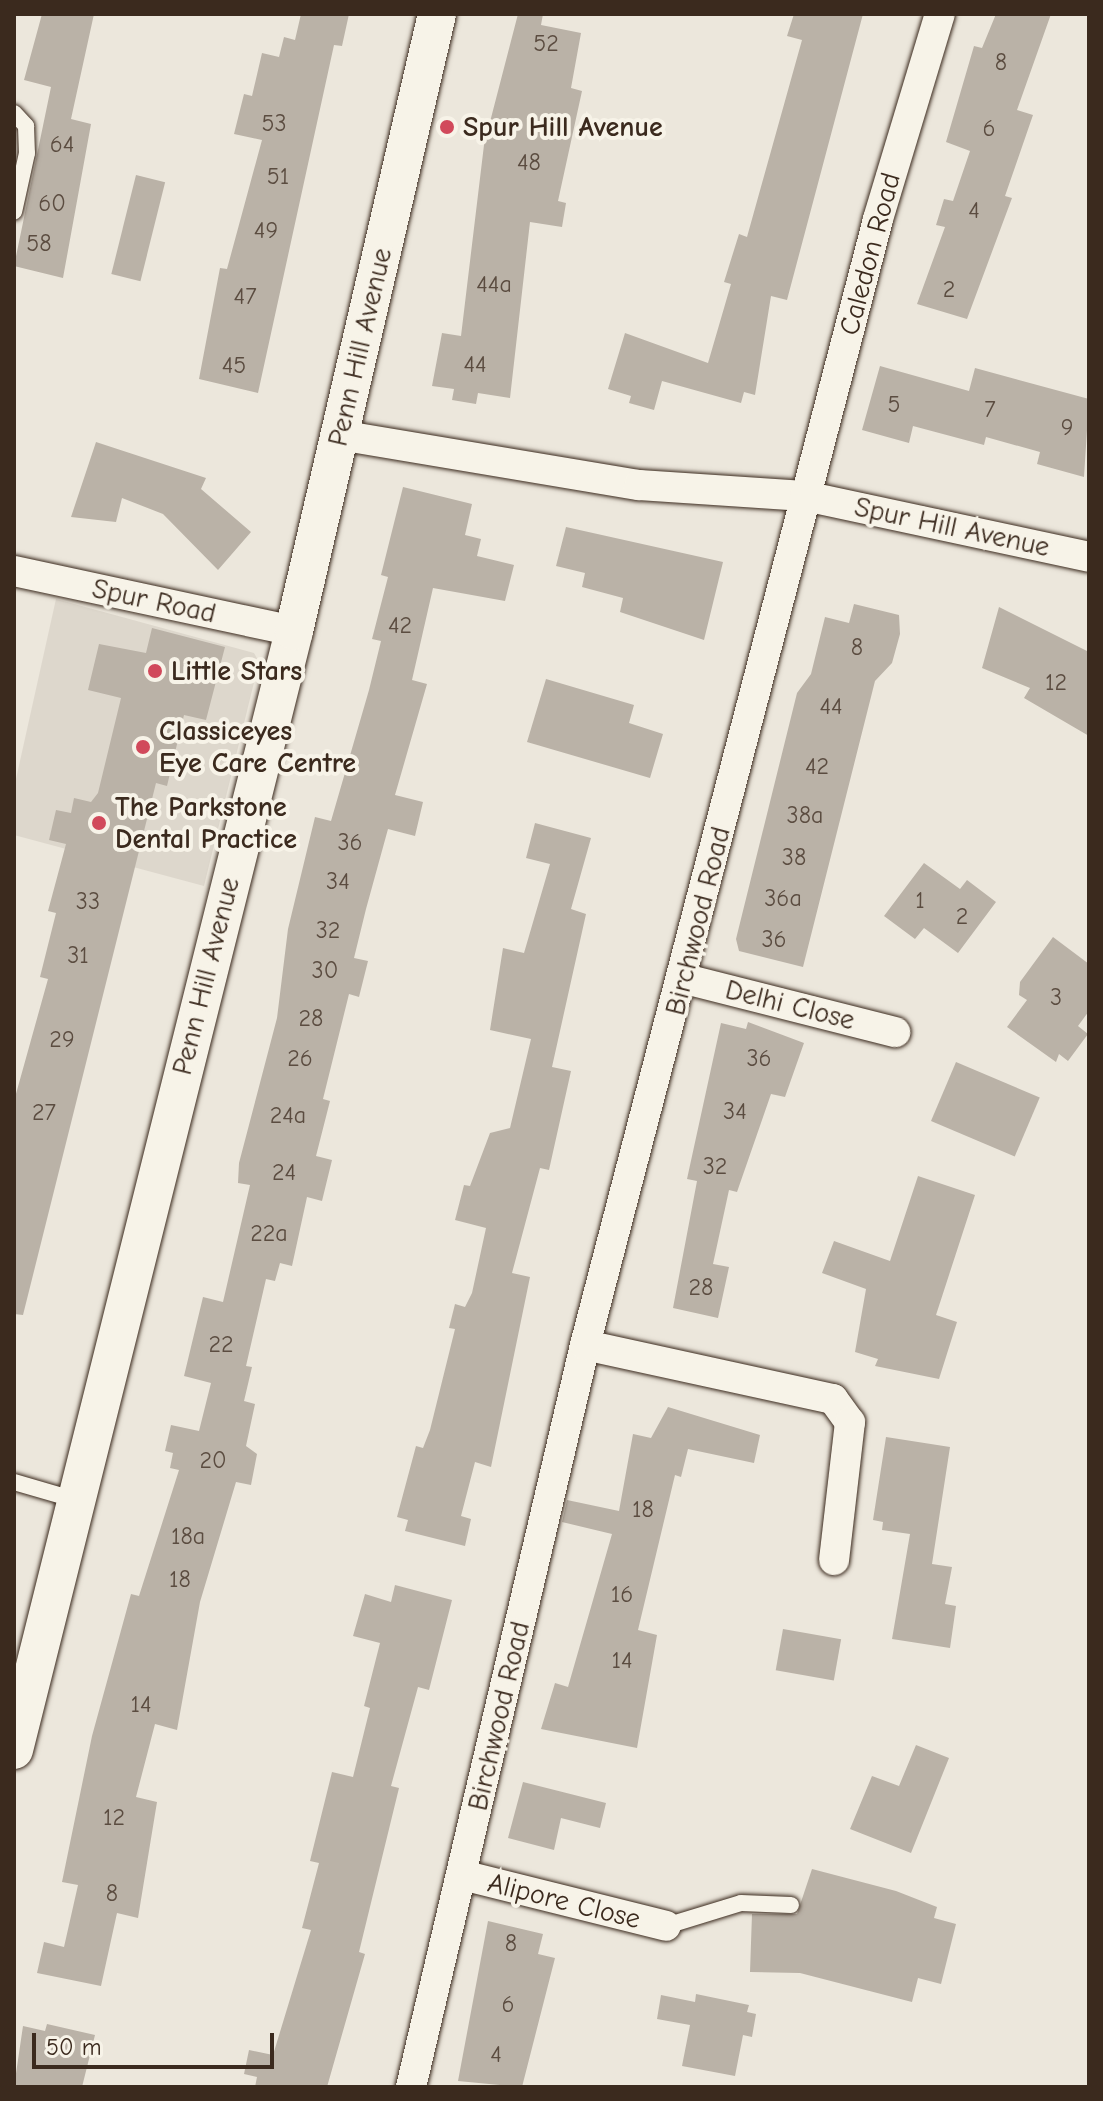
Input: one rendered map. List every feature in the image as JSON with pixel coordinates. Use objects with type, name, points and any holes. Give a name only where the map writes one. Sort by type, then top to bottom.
[{"type":"street","name":"Penn Hill Avenue","points":[[14,1750],[294,631],[437,14]]},
{"type":"street","name":"Caledon Road","points":[[805,496],[940,14]]},
{"type":"street","name":"Spur Hill Avenue","points":[[339,435],[639,485],[805,496],[1089,557]]},
{"type":"street","name":"Birchwood Road","points":[[411,2087],[585,1345],[685,979],[805,496]]},
{"type":"street","name":"Spur Road","points":[[14,571],[294,631]]},
{"type":"street","name":"Delhi Close","points":[[685,979],[895,1032]]},
{"type":"street","points":[[585,1345],[833,1399],[850,1422],[834,1560]]},
{"type":"street","name":"Alipore Close","points":[[462,1875],[666,1926]]},
{"type":"lane","points":[[14,113],[26,126],[27,153],[14,212]]},
{"type":"lane","points":[[14,1482],[76,1500]]},
{"type":"lane","points":[[666,1926],[741,1903],[791,1905]]},
{"type":"shaded area","points":[[56,599],[254,653],[259,662],[204,886],[14,835],[14,788]]},
{"type":"building","points":[[42,14],[94,14],[71,119],[91,124],[63,278],[14,266],[51,87],[24,80]]},
{"type":"building","points":[[301,14],[349,14],[342,46],[334,45],[258,393],[199,379],[220,268],[227,269],[262,140],[234,134],[244,94],[252,96],[262,53],[279,57],[284,37],[295,40]]},
{"type":"building","points":[[518,14],[543,14],[541,25],[581,33],[571,88],[582,91],[558,201],[566,203],[562,227],[530,222],[510,398],[478,393],[476,404],[452,400],[454,389],[432,386],[442,333],[461,336],[484,145]]},
{"type":"building","points":[[794,14],[863,14],[787,300],[771,296],[755,395],[744,392],[741,403],[662,381],[654,410],[629,403],[631,396],[608,389],[625,333],[708,363],[731,284],[724,282],[739,234],[747,237],[802,40],[787,36]]},
{"type":"building","points":[[996,14],[1051,14],[1017,110],[1033,115],[1005,196],[1012,198],[967,319],[917,304],[945,227],[936,225],[944,199],[953,201],[970,151],[946,142],[974,46],[982,48]]},
{"type":"building","points":[[136,175],[165,182],[140,281],[111,274]]},
{"type":"building","points":[[880,366],[969,391],[975,368],[1089,399],[1084,477],[1037,464],[1040,452],[986,437],[984,445],[913,426],[909,443],[862,430]]},
{"type":"building","points":[[96,442],[206,478],[201,489],[251,532],[218,570],[163,514],[122,498],[116,522],[71,517]]},
{"type":"building","points":[[403,487],[472,504],[465,535],[481,539],[477,556],[514,565],[505,601],[433,588],[412,680],[427,684],[395,795],[423,802],[415,836],[388,829],[366,909],[354,958],[368,961],[359,997],[349,994],[323,1099],[330,1101],[316,1156],[332,1160],[322,1201],[307,1197],[292,1266],[280,1263],[275,1281],[266,1279],[246,1366],[252,1367],[244,1401],[255,1404],[246,1446],[257,1454],[251,1485],[236,1482],[200,1602],[177,1730],[155,1724],[136,1797],[157,1802],[138,1918],[117,1913],[101,1986],[37,1973],[44,1942],[64,1947],[78,1885],[62,1882],[92,1736],[131,1594],[139,1596],[179,1470],[170,1468],[173,1453],[165,1451],[171,1425],[199,1431],[211,1383],[184,1376],[203,1297],[223,1302],[250,1185],[238,1183],[239,1163],[277,1018],[288,929],[315,817],[331,821],[369,690],[381,641],[372,639],[388,577],[381,575]]},
{"type":"building","points":[[566,527],[723,562],[704,640],[620,612],[623,598],[582,587],[585,573],[556,566]]},
{"type":"building","points":[[854,604],[899,615],[900,634],[892,663],[875,681],[803,967],[739,951],[736,939],[797,693],[811,674],[825,617],[849,623]]},
{"type":"building","points":[[999,607],[1089,652],[1089,736],[1024,698],[1030,688],[982,668]]},
{"type":"building","points":[[152,628],[225,647],[206,720],[184,715],[167,786],[156,783],[23,1315],[14,1314],[14,1101],[48,979],[40,977],[56,913],[48,911],[66,844],[49,840],[56,810],[71,813],[74,798],[91,802],[98,793],[121,698],[88,690],[99,644],[146,653]]},
{"type":"building","points":[[546,679],[634,705],[629,723],[663,734],[650,778],[527,742]]},
{"type":"building","points":[[535,823],[591,838],[571,909],[586,914],[552,1067],[571,1071],[549,1170],[540,1168],[512,1273],[530,1277],[491,1467],[475,1462],[461,1516],[471,1519],[465,1546],[405,1531],[408,1520],[397,1517],[416,1446],[423,1448],[430,1430],[455,1329],[449,1328],[455,1304],[465,1307],[472,1293],[486,1228],[455,1220],[464,1185],[470,1186],[490,1133],[510,1128],[531,1039],[490,1030],[503,948],[524,953],[550,864],[526,858]]},
{"type":"building","points":[[924,863],[960,889],[967,880],[996,902],[958,953],[924,928],[915,939],[884,916]]},
{"type":"building","points":[[1053,937],[1089,964],[1089,1011],[1078,1026],[1088,1034],[1068,1061],[1059,1054],[1056,1062],[1007,1027],[1027,1000],[1019,995],[1020,982]]},
{"type":"building","points":[[748,1022],[804,1043],[785,1097],[771,1094],[737,1192],[729,1190],[713,1264],[729,1267],[718,1318],[673,1308],[697,1181],[687,1179],[721,1023],[746,1029]]},
{"type":"building","points":[[956,1062],[1040,1098],[1015,1156],[931,1121]]},
{"type":"building","points":[[918,1176],[975,1195],[936,1315],[957,1322],[939,1379],[875,1366],[878,1359],[855,1352],[866,1289],[822,1273],[834,1241],[890,1261]]},
{"type":"building","points":[[668,1407],[760,1435],[754,1463],[688,1449],[681,1477],[675,1475],[638,1630],[657,1635],[637,1748],[541,1729],[555,1683],[568,1687],[612,1534],[562,1522],[567,1500],[619,1511],[633,1434],[651,1438]]},
{"type":"building","points":[[886,1437],[950,1447],[932,1564],[952,1567],[945,1604],[956,1606],[950,1648],[892,1639],[910,1534],[882,1530],[883,1522],[873,1520]]},
{"type":"building","points":[[395,1585],[452,1600],[429,1690],[418,1687],[391,1786],[399,1788],[359,1952],[365,1954],[327,2087],[255,2087],[257,2077],[244,2074],[249,2050],[273,2055],[311,1930],[302,1928],[319,1863],[310,1861],[332,1772],[353,1777],[370,1708],[364,1706],[380,1643],[353,1636],[365,1594],[391,1602]]},
{"type":"building","points":[[783,1629],[841,1639],[834,1681],[776,1670]]},
{"type":"building","points":[[916,1745],[949,1758],[911,1853],[850,1829],[872,1776],[899,1786]]},
{"type":"building","points":[[523,1782],[606,1803],[600,1828],[561,1818],[554,1850],[508,1838]]},
{"type":"building","points":[[812,1869],[896,1891],[937,1907],[934,1918],[956,1924],[941,1984],[918,1978],[912,2002],[800,1973],[750,1972],[752,1914],[797,1914]]},
{"type":"building","points":[[488,1921],[543,1934],[538,1954],[555,1958],[522,2087],[458,2081]]},
{"type":"building","points":[[696,1994],[749,2005],[747,2012],[756,2014],[752,2037],[743,2035],[735,2076],[682,2066],[690,2025],[657,2019],[661,1995],[695,2002]]},
{"type":"building","points":[[47,2024],[95,2035],[82,2087],[14,2087],[23,2026],[45,2031]]},
{"type":"place","name":"Spur Hill Avenue","points":[[447,127]]},
{"type":"place","name":"Little Stars","points":[[155,671]]},
{"type":"place","name":"Classiceyes Eye Care Centre","points":[[143,747]]},
{"type":"place","name":"The Parkstone Dental Practice","points":[[99,823]]}]
